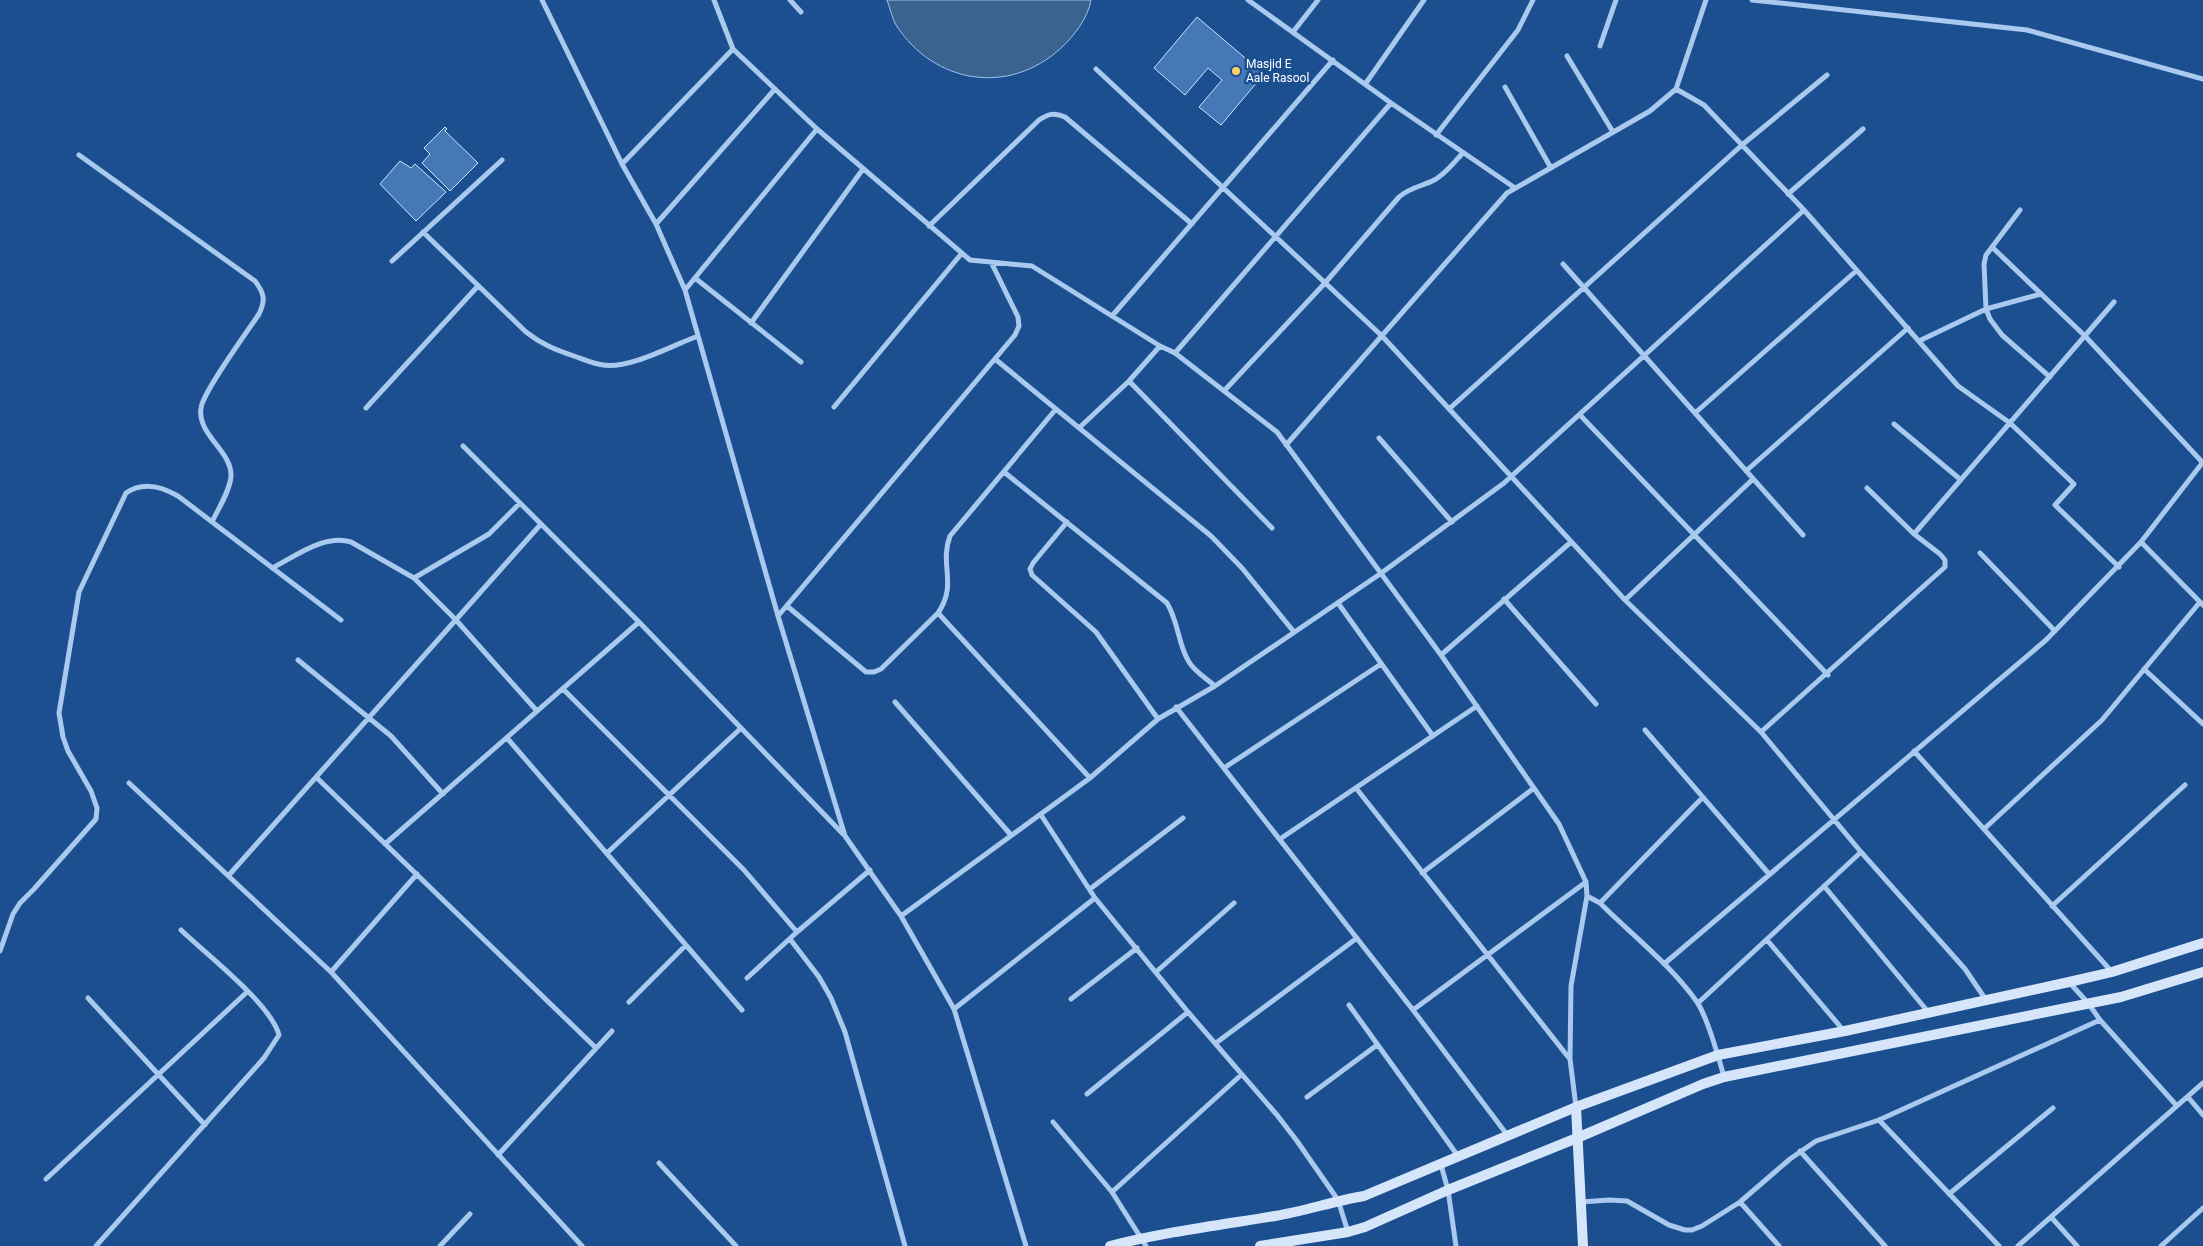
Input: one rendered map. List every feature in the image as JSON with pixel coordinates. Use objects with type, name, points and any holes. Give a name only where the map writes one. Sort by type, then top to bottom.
[{"type":"street","points":[[542,0],[622,164],[656,224],[684,290],[778,616],[845,836]]},
{"type":"street","points":[[714,0],[733,49],[817,129],[970,260],[1032,266],[1175,354],[1277,432],[1477,706],[1559,824],[1586,882],[1587,896],[1571,986],[1570,1059],[1576,1107],[1583,1246]]},
{"type":"street","points":[[790,0],[801,12]]},
{"type":"street","points":[[1248,0],[1366,83],[1391,104],[1515,188]]},
{"type":"street","points":[[1293,32],[1318,0]]},
{"type":"street","points":[[1366,83],[1424,0]]},
{"type":"street","points":[[1436,135],[1518,30],[1533,0]]},
{"type":"street","points":[[1600,46],[1616,0]]},
{"type":"street","points":[[1286,445],[1507,193],[1650,111],[1676,89],[1706,0]]},
{"type":"street","points":[[1752,0],[2026,30],[2203,80]]},
{"type":"street","points":[[622,164],[733,49]]},
{"type":"street","points":[[1567,56],[1613,132]]},
{"type":"street","points":[[1112,316],[1332,60]]},
{"type":"street","points":[[1096,69],[1382,336],[1625,600],[1762,732],[1861,852],[1965,969],[1986,1000]]},
{"type":"street","points":[[1449,409],[1742,145],[1827,75]]},
{"type":"street","points":[[1506,87],[1551,168]]},
{"type":"street","points":[[656,224],[775,89]]},
{"type":"street","points":[[1676,89],[1704,105],[1804,210],[1958,386],[2010,424],[2074,484],[2055,505],[2119,566]]},
{"type":"street","points":[[1175,354],[1391,104]]},
{"type":"street","points":[[929,226],[1038,120],[1047,114],[1058,113],[1065,116],[1192,224]]},
{"type":"street","points":[[684,290],[817,129]]},
{"type":"street","points":[[1788,194],[1864,129]]},
{"type":"street","points":[[1224,391],[1325,283],[1399,196],[1406,190],[1435,180],[1463,153]]},
{"type":"street","points":[[79,155],[255,281],[265,297],[264,305],[259,314],[210,388],[201,409],[205,428],[230,467],[229,485],[212,522]]},
{"type":"street","points":[[392,261],[502,160]]},
{"type":"street","points":[[751,323],[863,169]]},
{"type":"street","points":[[901,916],[1090,778],[1158,719],[1215,686],[1338,603],[1452,522],[1511,476],[1804,210]]},
{"type":"street","points":[[2020,210],[1992,246],[1984,264],[1986,308],[1990,319],[2002,335],[2050,377]]},
{"type":"street","points":[[423,232],[538,341],[553,349],[603,365],[633,361],[698,336]]},
{"type":"street","points":[[1664,964],[2055,631],[2141,542],[2203,463],[2085,336],[1992,246]]},
{"type":"street","points":[[834,407],[962,253]]},
{"type":"street","points":[[778,616],[1015,335],[1019,326],[1018,317],[991,262]]},
{"type":"street","points":[[1563,264],[1803,535]]},
{"type":"street","points":[[1695,413],[1856,270]]},
{"type":"street","points":[[694,278],[800,362]]},
{"type":"street","points":[[366,408],[478,286]]},
{"type":"street","points":[[1918,341],[1986,308],[2042,294]]},
{"type":"street","points":[[1914,534],[2114,302]]},
{"type":"street","points":[[1746,471],[1908,328]]},
{"type":"street","points":[[1079,428],[1129,381],[1160,346]]},
{"type":"street","points":[[994,359],[1211,536],[1242,568],[1294,632]]},
{"type":"street","points":[[1129,381],[1272,528]]},
{"type":"street","points":[[787,606],[866,672],[874,672],[881,669],[938,613],[948,596],[946,546],[950,536],[1056,409]]},
{"type":"street","points":[[1580,415],[1828,675]]},
{"type":"street","points":[[1894,424],[1961,480]]},
{"type":"street","points":[[1378,438],[1452,522]]},
{"type":"street","points":[[463,446],[639,622],[845,836],[870,870],[901,916],[954,1009],[1026,1246]]},
{"type":"street","points":[[1004,472],[1167,603],[1175,616],[1189,662],[1215,686]]},
{"type":"street","points":[[1625,600],[1753,479]]},
{"type":"street","points":[[0,951],[13,914],[20,903],[96,819],[97,808],[91,791],[68,751],[63,737],[59,713],[79,592],[120,502],[126,493],[133,488],[153,486],[166,489],[178,496],[341,620]]},
{"type":"street","points":[[1762,732],[1828,675],[1945,568],[1945,560],[1940,554],[1914,534],[1867,488]]},
{"type":"street","points":[[414,578],[489,534],[520,503]]},
{"type":"street","points":[[1067,522],[1033,563],[1030,569],[1032,575],[1096,632],[1158,719]]},
{"type":"street","points":[[229,875],[541,524]]},
{"type":"street","points":[[272,568],[328,540],[340,539],[351,542],[414,578],[456,620],[537,712]]},
{"type":"street","points":[[1441,655],[1571,542]]},
{"type":"street","points":[[1984,829],[2102,720],[2201,603],[2141,542]]},
{"type":"street","points":[[1980,553],[2055,631]]},
{"type":"street","points":[[1504,600],[1596,704]]},
{"type":"street","points":[[1338,603],[1433,736]]},
{"type":"street","points":[[938,613],[1090,778]]},
{"type":"street","points":[[385,844],[639,622]]},
{"type":"street","points":[[298,660],[369,717],[405,749],[443,794]]},
{"type":"street","points":[[1224,768],[1381,664]]},
{"type":"street","points":[[2144,669],[2203,724]]},
{"type":"street","points":[[563,688],[744,870],[797,932]]},
{"type":"street","points":[[895,702],[1012,835]]},
{"type":"street","points":[[1280,839],[1477,706]]},
{"type":"street","points":[[1176,707],[1413,1010],[1508,1136]]},
{"type":"street","points":[[606,853],[740,729]]},
{"type":"street","points":[[1645,730],[1769,874]]},
{"type":"street","points":[[506,738],[742,1010]]},
{"type":"street","points":[[1914,751],[2112,972]]},
{"type":"street","points":[[316,777],[596,1048]]},
{"type":"street","points":[[129,783],[331,972],[582,1246]]},
{"type":"street","points":[[2052,906],[2184,785]]},
{"type":"street","points":[[1356,788],[1570,1059]]},
{"type":"street","points":[[1422,873],[1534,788]]},
{"type":"street","points":[[1600,903],[1703,797]]},
{"type":"street","points":[[1040,815],[1095,898],[1188,1012],[1277,1115],[1338,1200],[1348,1232]]},
{"type":"street","points":[[1090,889],[1183,818]]},
{"type":"street","points":[[1698,1003],[1861,852]]},
{"type":"street","points":[[747,978],[797,932],[870,870]]},
{"type":"street","points":[[331,972],[417,874]]},
{"type":"street","points":[[1413,1010],[1586,882]]},
{"type":"street","points":[[1824,886],[1929,1013]]},
{"type":"street","points":[[1587,896],[1600,903],[1664,964],[1698,1003],[1718,1055],[1724,1077]]},
{"type":"street","points":[[954,1009],[1095,898]]},
{"type":"street","points":[[1156,972],[1234,903]]},
{"type":"street","points":[[96,1246],[264,1058],[279,1035],[270,1017],[247,992],[181,930]]},
{"type":"street","points":[[1216,1044],[1357,938]]},
{"type":"street","points":[[790,939],[819,977],[832,998],[845,1032],[905,1246]]},
{"type":"street","points":[[1767,940],[1845,1031]]},
{"type":"street","points":[[1110,1246],[1144,1242],[1278,1216],[1338,1200],[1364,1196],[1442,1165],[1458,1156],[1576,1107],[1718,1055],[1845,1031],[2069,982],[2112,972],[2203,943]]},
{"type":"street","points":[[629,1002],[686,946]]},
{"type":"street","points":[[1071,999],[1137,948]]},
{"type":"street","points":[[1260,1246],[1348,1232],[1384,1219],[1448,1190],[1724,1077],[2128,995],[2203,972]]},
{"type":"street","points":[[2069,982],[2100,1020],[2177,1106]]},
{"type":"street","points":[[46,1179],[247,992]]},
{"type":"street","points":[[88,998],[205,1124]]},
{"type":"street","points":[[1349,1004],[1458,1156]]},
{"type":"street","points":[[1087,1094],[1188,1012]]},
{"type":"street","points":[[1581,1202],[1627,1201],[1669,1225],[1685,1230],[1702,1226],[1740,1202],[1800,1151],[1816,1141],[1879,1120],[2100,1020]]},
{"type":"street","points":[[498,1155],[612,1031]]},
{"type":"street","points":[[1307,1097],[1377,1045]]},
{"type":"street","points":[[1112,1192],[1241,1075]]},
{"type":"street","points":[[2018,1246],[2203,1083]]},
{"type":"street","points":[[2188,1097],[2203,1115]]},
{"type":"street","points":[[1950,1194],[2053,1108]]},
{"type":"street","points":[[1879,1120],[1999,1246]]},
{"type":"street","points":[[1053,1122],[1112,1192],[1144,1242]]},
{"type":"street","points":[[1800,1151],[1885,1246]]},
{"type":"street","points":[[659,1163],[736,1246]]},
{"type":"street","points":[[1442,1165],[1448,1190],[1456,1246]]},
{"type":"street","points":[[1740,1202],[1779,1246]]},
{"type":"street","points":[[2161,1246],[2203,1208]]},
{"type":"street","points":[[440,1246],[470,1214]]},
{"type":"street","points":[[2051,1217],[2077,1246]]},
{"type":"water","points":[[887,0],[1091,0],[1087,13],[1071,38],[1041,63],[1019,73],[996,77],[973,77],[951,71],[930,60],[912,45],[896,25]]},
{"type":"building","name":"Masjid E Aale Rasool","points":[[1197,17],[1264,74],[1221,125],[1199,107],[1222,80],[1208,68],[1185,95],[1154,68]]},
{"type":"building","points":[[445,127],[447,129],[445,131],[478,163],[450,191],[422,163],[430,154],[424,148]]},
{"type":"building","points":[[400,161],[411,168],[415,164],[446,192],[416,221],[380,184]]},
{"type":"place","name":"Masjid E Aale Rasool","points":[[1236,71]]}]
